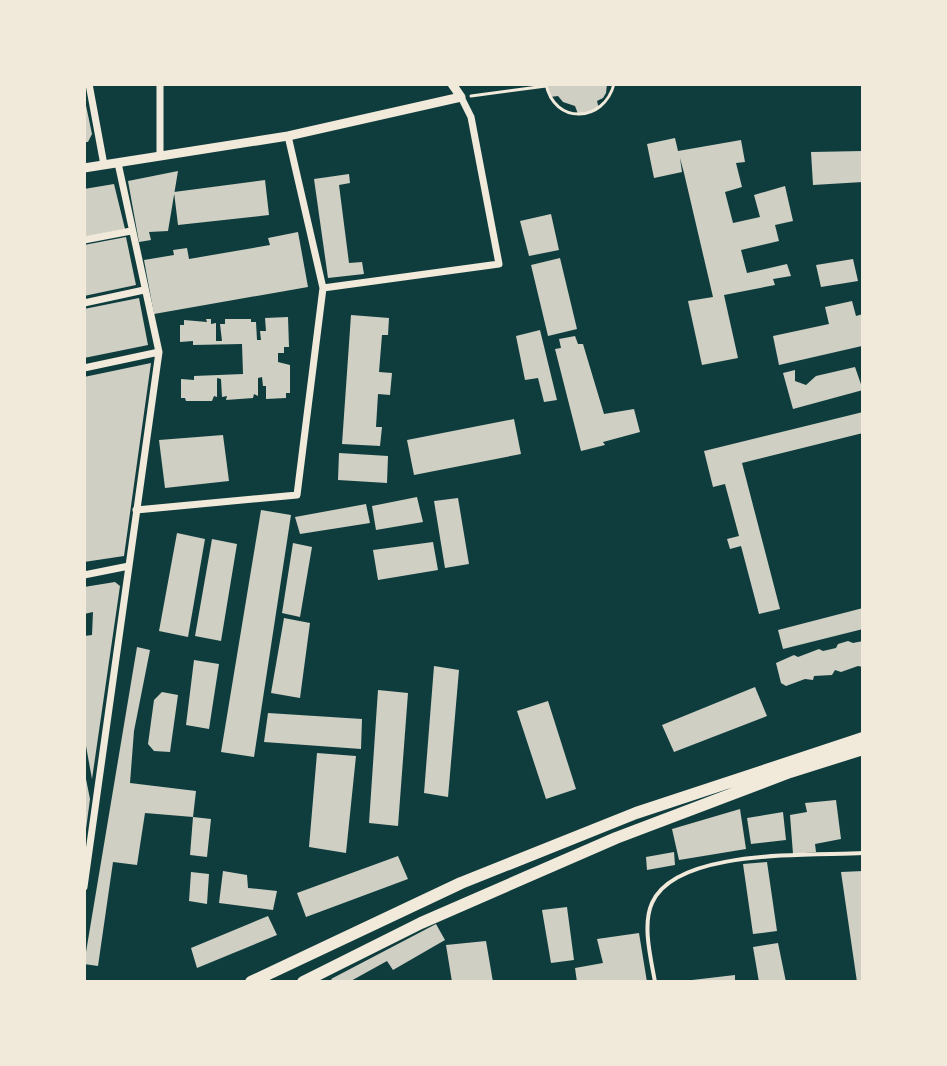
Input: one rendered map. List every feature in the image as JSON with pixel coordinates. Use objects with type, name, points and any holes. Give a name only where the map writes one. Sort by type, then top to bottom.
[{"type":"main road","points":[[251,982],[461,883],[636,813],[860,748]]},
{"type":"main road","points":[[303,982],[421,923],[576,855],[860,748]]},
{"type":"street","points":[[89,84],[104,165]]},
{"type":"street","points":[[160,84],[160,156]]},
{"type":"street","points":[[323,288],[499,264],[471,117],[452,84]]},
{"type":"street","points":[[84,168],[288,136],[461,97]]},
{"type":"street","points":[[136,510],[297,495],[323,288],[288,136]]},
{"type":"street","points":[[84,887],[159,352],[118,163]]},
{"type":"street","points":[[84,240],[131,231]]},
{"type":"street","points":[[84,303],[144,290]]},
{"type":"street","points":[[84,368],[159,352]]},
{"type":"street","points":[[84,575],[129,566]]},
{"type":"lane","points":[[655,982],[648,924],[651,904],[663,887],[680,874],[728,860],[863,853]]},
{"type":"path","points":[[461,97],[546,85],[557,106],[578,114],[599,109],[606,102],[614,84]]},
{"type":"building","points":[[546,84],[607,84],[606,93],[597,101],[599,109],[578,114],[575,106],[563,102],[558,96],[550,97]]},
{"type":"building","points":[[84,96],[92,134],[88,142],[84,142]]},
{"type":"building","points":[[675,138],[678,151],[741,140],[745,162],[736,163],[742,187],[725,192],[733,223],[760,217],[754,195],[785,186],[793,221],[775,225],[779,241],[741,250],[747,273],[787,264],[791,276],[773,279],[775,285],[724,295],[738,358],[702,365],[688,301],[713,297],[684,173],[680,158],[682,172],[654,178],[647,144]]},
{"type":"building","points":[[863,151],[863,182],[813,185],[811,152]]},
{"type":"building","points":[[178,171],[168,231],[149,232],[151,240],[139,242],[128,181]]},
{"type":"building","points":[[349,174],[350,183],[339,185],[349,263],[362,262],[364,274],[328,278],[314,179]]},
{"type":"building","points":[[265,180],[269,215],[178,225],[174,192]]},
{"type":"building","points":[[114,184],[125,229],[84,237],[84,189]]},
{"type":"building","points":[[551,214],[559,250],[529,256],[520,221]]},
{"type":"building","points":[[298,232],[308,287],[154,314],[144,260],[174,255],[173,250],[187,248],[189,259],[270,245],[268,238]]},
{"type":"building","points":[[126,237],[136,285],[84,296],[84,245]]},
{"type":"building","points":[[560,258],[577,329],[548,336],[531,265]]},
{"type":"building","points":[[853,259],[858,281],[821,287],[816,265]]},
{"type":"building","points":[[139,298],[148,345],[84,358],[84,309]]},
{"type":"building","points":[[852,301],[856,316],[863,314],[862,346],[779,365],[773,336],[829,324],[825,307]]},
{"type":"building","points":[[351,315],[389,318],[388,335],[382,335],[379,372],[392,373],[390,395],[378,394],[376,427],[382,427],[380,446],[342,444]]},
{"type":"building","points":[[288,317],[289,347],[284,347],[284,353],[278,353],[278,362],[290,365],[290,393],[286,393],[286,398],[266,399],[262,377],[258,378],[258,396],[254,394],[253,398],[226,400],[227,396],[222,397],[221,379],[217,378],[217,397],[214,396],[212,401],[186,401],[181,398],[181,379],[243,374],[242,344],[193,345],[193,341],[180,342],[180,325],[184,325],[184,320],[207,322],[206,319],[211,319],[211,324],[216,323],[216,341],[222,341],[220,324],[225,324],[225,319],[251,319],[251,322],[256,322],[257,340],[261,340],[260,331],[266,331],[265,318]]},
{"type":"building","points":[[540,330],[557,400],[544,402],[538,378],[525,380],[516,336]]},
{"type":"building","points":[[575,336],[578,344],[583,344],[604,414],[634,409],[640,432],[581,451],[555,349],[561,348],[559,339]]},
{"type":"building","points":[[151,363],[124,556],[84,562],[84,377]]},
{"type":"building","points":[[855,367],[863,390],[793,409],[783,373],[795,370],[795,381],[806,385],[816,376]]},
{"type":"building","points":[[863,412],[863,433],[742,463],[780,609],[759,614],[741,546],[730,549],[727,539],[739,536],[725,484],[713,487],[704,451]]},
{"type":"building","points":[[514,419],[521,454],[414,475],[407,440]]},
{"type":"building","points":[[223,435],[229,481],[165,488],[159,440]]},
{"type":"building","points":[[339,453],[388,456],[387,483],[338,480]]},
{"type":"building","points":[[417,497],[423,522],[376,530],[372,506]]},
{"type":"building","points":[[458,498],[469,564],[445,568],[434,501]]},
{"type":"building","points":[[366,504],[370,523],[300,534],[295,517]]},
{"type":"building","points":[[261,510],[291,515],[254,757],[221,752]]},
{"type":"building","points":[[177,533],[205,539],[188,637],[159,631]]},
{"type":"building","points":[[212,539],[237,544],[221,641],[195,636]]},
{"type":"building","points":[[433,542],[438,570],[378,580],[373,550]]},
{"type":"building","points":[[293,543],[312,547],[300,617],[282,613]]},
{"type":"building","points":[[115,582],[120,586],[92,779],[84,735],[84,636],[92,635],[93,612],[84,614],[84,587]]},
{"type":"building","points":[[863,608],[863,629],[783,649],[778,630]]},
{"type":"building","points":[[284,618],[310,623],[300,698],[271,693]]},
{"type":"building","points":[[863,641],[863,667],[841,672],[835,670],[832,675],[814,676],[813,680],[805,679],[786,686],[781,683],[776,663],[794,655],[798,657],[819,649],[836,648],[838,644]]},
{"type":"building","points":[[137,647],[150,650],[134,731],[130,783],[196,791],[193,817],[145,813],[137,865],[113,862],[98,966],[84,964]]},
{"type":"building","points":[[194,660],[219,664],[209,729],[186,725]]},
{"type":"building","points":[[434,666],[459,670],[448,797],[424,793]]},
{"type":"building","points":[[755,687],[767,716],[674,752],[662,725]]},
{"type":"building","points":[[378,690],[408,693],[398,826],[369,823]]},
{"type":"building","points":[[162,692],[178,695],[170,752],[154,751],[148,744],[154,700]]},
{"type":"building","points":[[548,701],[576,789],[546,799],[517,711]]},
{"type":"building","points":[[268,713],[362,719],[361,749],[264,742]]},
{"type":"building","points":[[317,753],[356,756],[346,853],[309,847]]},
{"type":"building","points":[[85,774],[90,799],[84,829]]},
{"type":"building","points":[[836,800],[841,839],[815,844],[816,852],[793,854],[790,815],[807,812],[805,803]]},
{"type":"building","points":[[740,809],[746,849],[679,860],[672,829]]},
{"type":"building","points":[[783,812],[786,840],[751,844],[747,818]]},
{"type":"building","points":[[193,817],[211,819],[207,857],[190,855]]},
{"type":"building","points":[[674,852],[675,865],[647,870],[646,857]]},
{"type":"building","points":[[398,856],[408,879],[306,917],[297,893]]},
{"type":"building","points":[[767,862],[777,931],[753,934],[743,864]]},
{"type":"building","points":[[223,871],[247,875],[248,888],[277,891],[273,910],[219,903]]},
{"type":"building","points":[[863,871],[863,982],[857,982],[841,872]]},
{"type":"building","points":[[191,872],[209,874],[207,904],[189,901]]},
{"type":"building","points":[[567,907],[574,960],[551,963],[542,910]]},
{"type":"building","points":[[268,916],[277,935],[197,968],[191,948]]},
{"type":"building","points":[[436,924],[445,940],[393,970],[387,961],[349,982],[334,982],[331,979]]},
{"type":"building","points":[[639,933],[647,982],[577,982],[575,968],[603,963],[597,939]]},
{"type":"building","points":[[486,941],[493,982],[452,982],[446,945]]},
{"type":"building","points":[[778,943],[786,982],[759,982],[753,947]]},
{"type":"building","points":[[735,975],[735,982],[692,980]]}]
